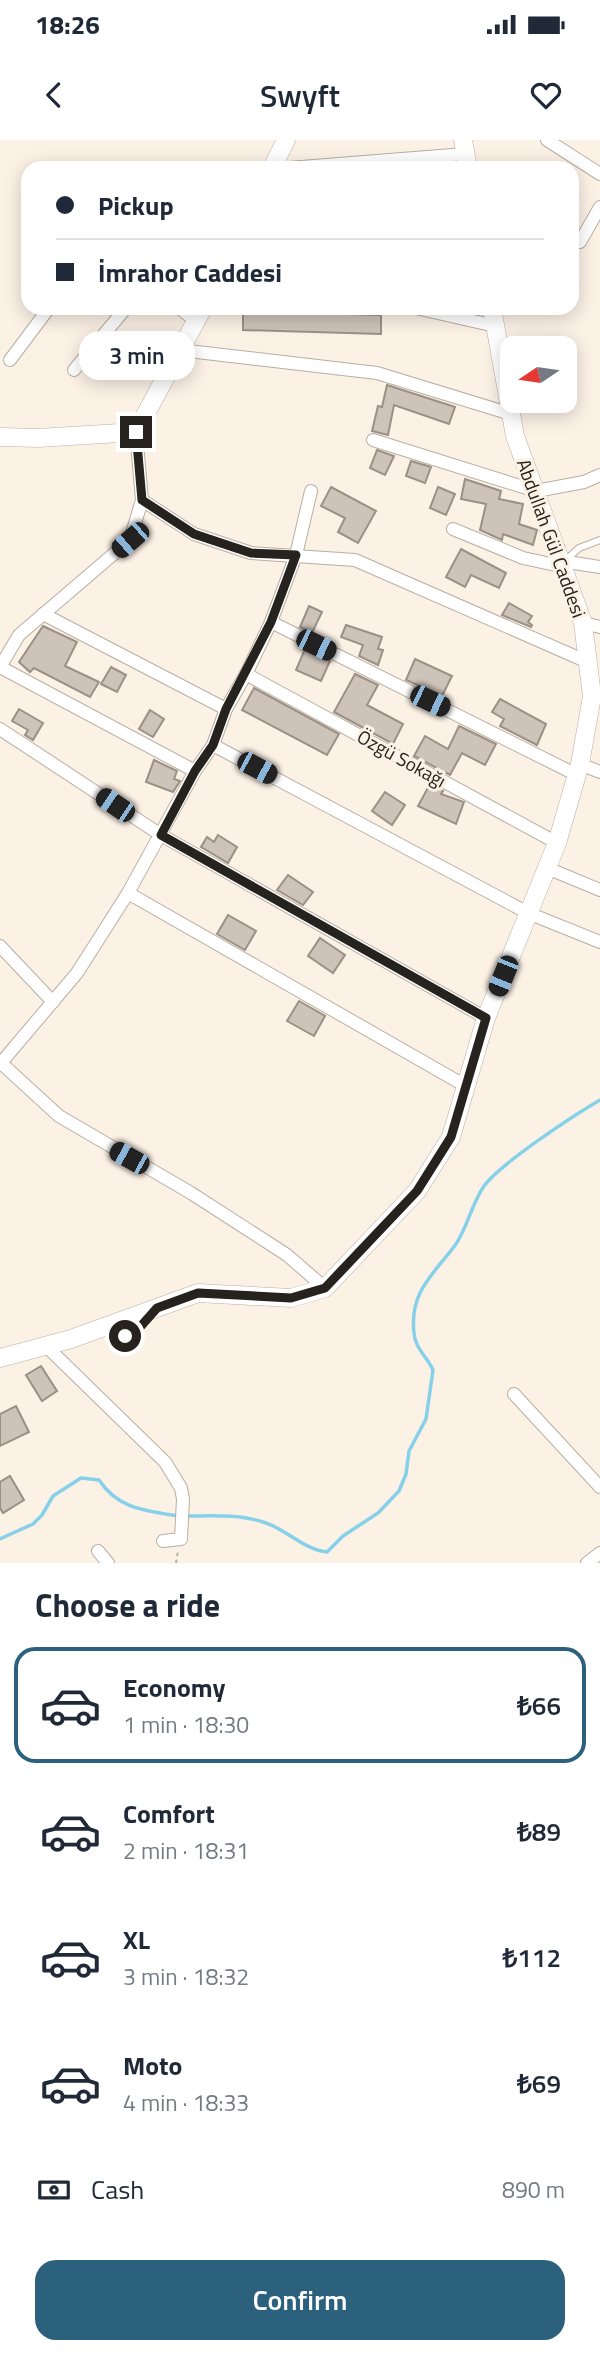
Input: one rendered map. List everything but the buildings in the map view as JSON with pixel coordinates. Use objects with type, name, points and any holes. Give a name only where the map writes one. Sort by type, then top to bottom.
[{"type":"street","points":[[276,161],[286,140]]},
{"type":"street","points":[[547,140],[600,174]]},
{"type":"street","points":[[377,161],[465,154]]},
{"type":"street","points":[[580,242],[600,207]]},
{"type":"street","points":[[9,360],[44,315]]},
{"type":"street","points":[[74,370],[120,315]]},
{"type":"street","points":[[195,771],[0,667],[19,635],[130,540],[142,500],[136,432],[198,315]]},
{"type":"street","points":[[447,315],[495,326]]},
{"type":"street","name":"Abdullah Gül Caddesi","points":[[325,1288],[417,1191],[451,1137],[464,1085],[486,1018],[557,843],[596,697],[590,663],[591,625],[515,436],[493,315]]},
{"type":"street","points":[[180,350],[377,373],[511,414]]},
{"type":"street","points":[[0,437],[38,438],[136,432]]},
{"type":"street","points":[[373,440],[536,491],[584,482],[600,475]]},
{"type":"street","points":[[311,491],[296,555],[271,622],[226,709],[213,745],[195,771],[128,892],[77,973],[1,1063],[59,1116],[201,1200],[287,1255],[325,1288]]},
{"type":"street","points":[[142,500],[194,534],[251,553],[355,560],[590,663]]},
{"type":"street","points":[[453,529],[523,558],[600,567]]},
{"type":"street","points":[[43,614],[226,709]]},
{"type":"street","points":[[271,622],[578,769],[600,772]]},
{"type":"street","name":"Özgü Sokağı","points":[[246,674],[557,843]]},
{"type":"street","points":[[0,729],[161,835],[486,1018]]},
{"type":"street","points":[[213,745],[528,914],[600,942]]},
{"type":"street","points":[[547,868],[600,890]]},
{"type":"street","points":[[128,892],[464,1085]]},
{"type":"street","points":[[0,946],[53,1002]]},
{"type":"street","points":[[0,1358],[46,1346],[198,1293],[291,1298],[325,1288]]},
{"type":"street","points":[[46,1346],[165,1462],[181,1488],[184,1506],[181,1539],[163,1541]]},
{"type":"street","points":[[514,1394],[600,1487]]},
{"type":"street","points":[[99,1551],[108,1563]]},
{"type":"street","points":[[587,1563],[600,1553]]},
{"type":"lane","points":[[564,563],[579,548],[600,540]]},
{"type":"waterway","points":[[186,1516],[254,1519],[271,1525],[310,1547],[327,1552],[343,1536],[378,1513],[399,1491],[406,1474],[409,1451],[426,1419],[433,1370],[415,1338],[414,1318],[425,1284],[456,1244],[480,1193],[493,1176],[538,1140],[600,1100]]},
{"type":"waterway","points":[[0,1539],[33,1524],[53,1496],[81,1478],[99,1480],[115,1497],[134,1507],[179,1516]]},
{"type":"route","points":[[125,1336],[133,1335],[157,1308],[198,1293],[291,1298],[325,1288],[417,1191],[451,1137],[464,1085],[486,1018],[161,835],[195,771],[213,745],[226,709],[271,622],[296,555],[251,553],[194,534],[142,500],[136,432]]}]
